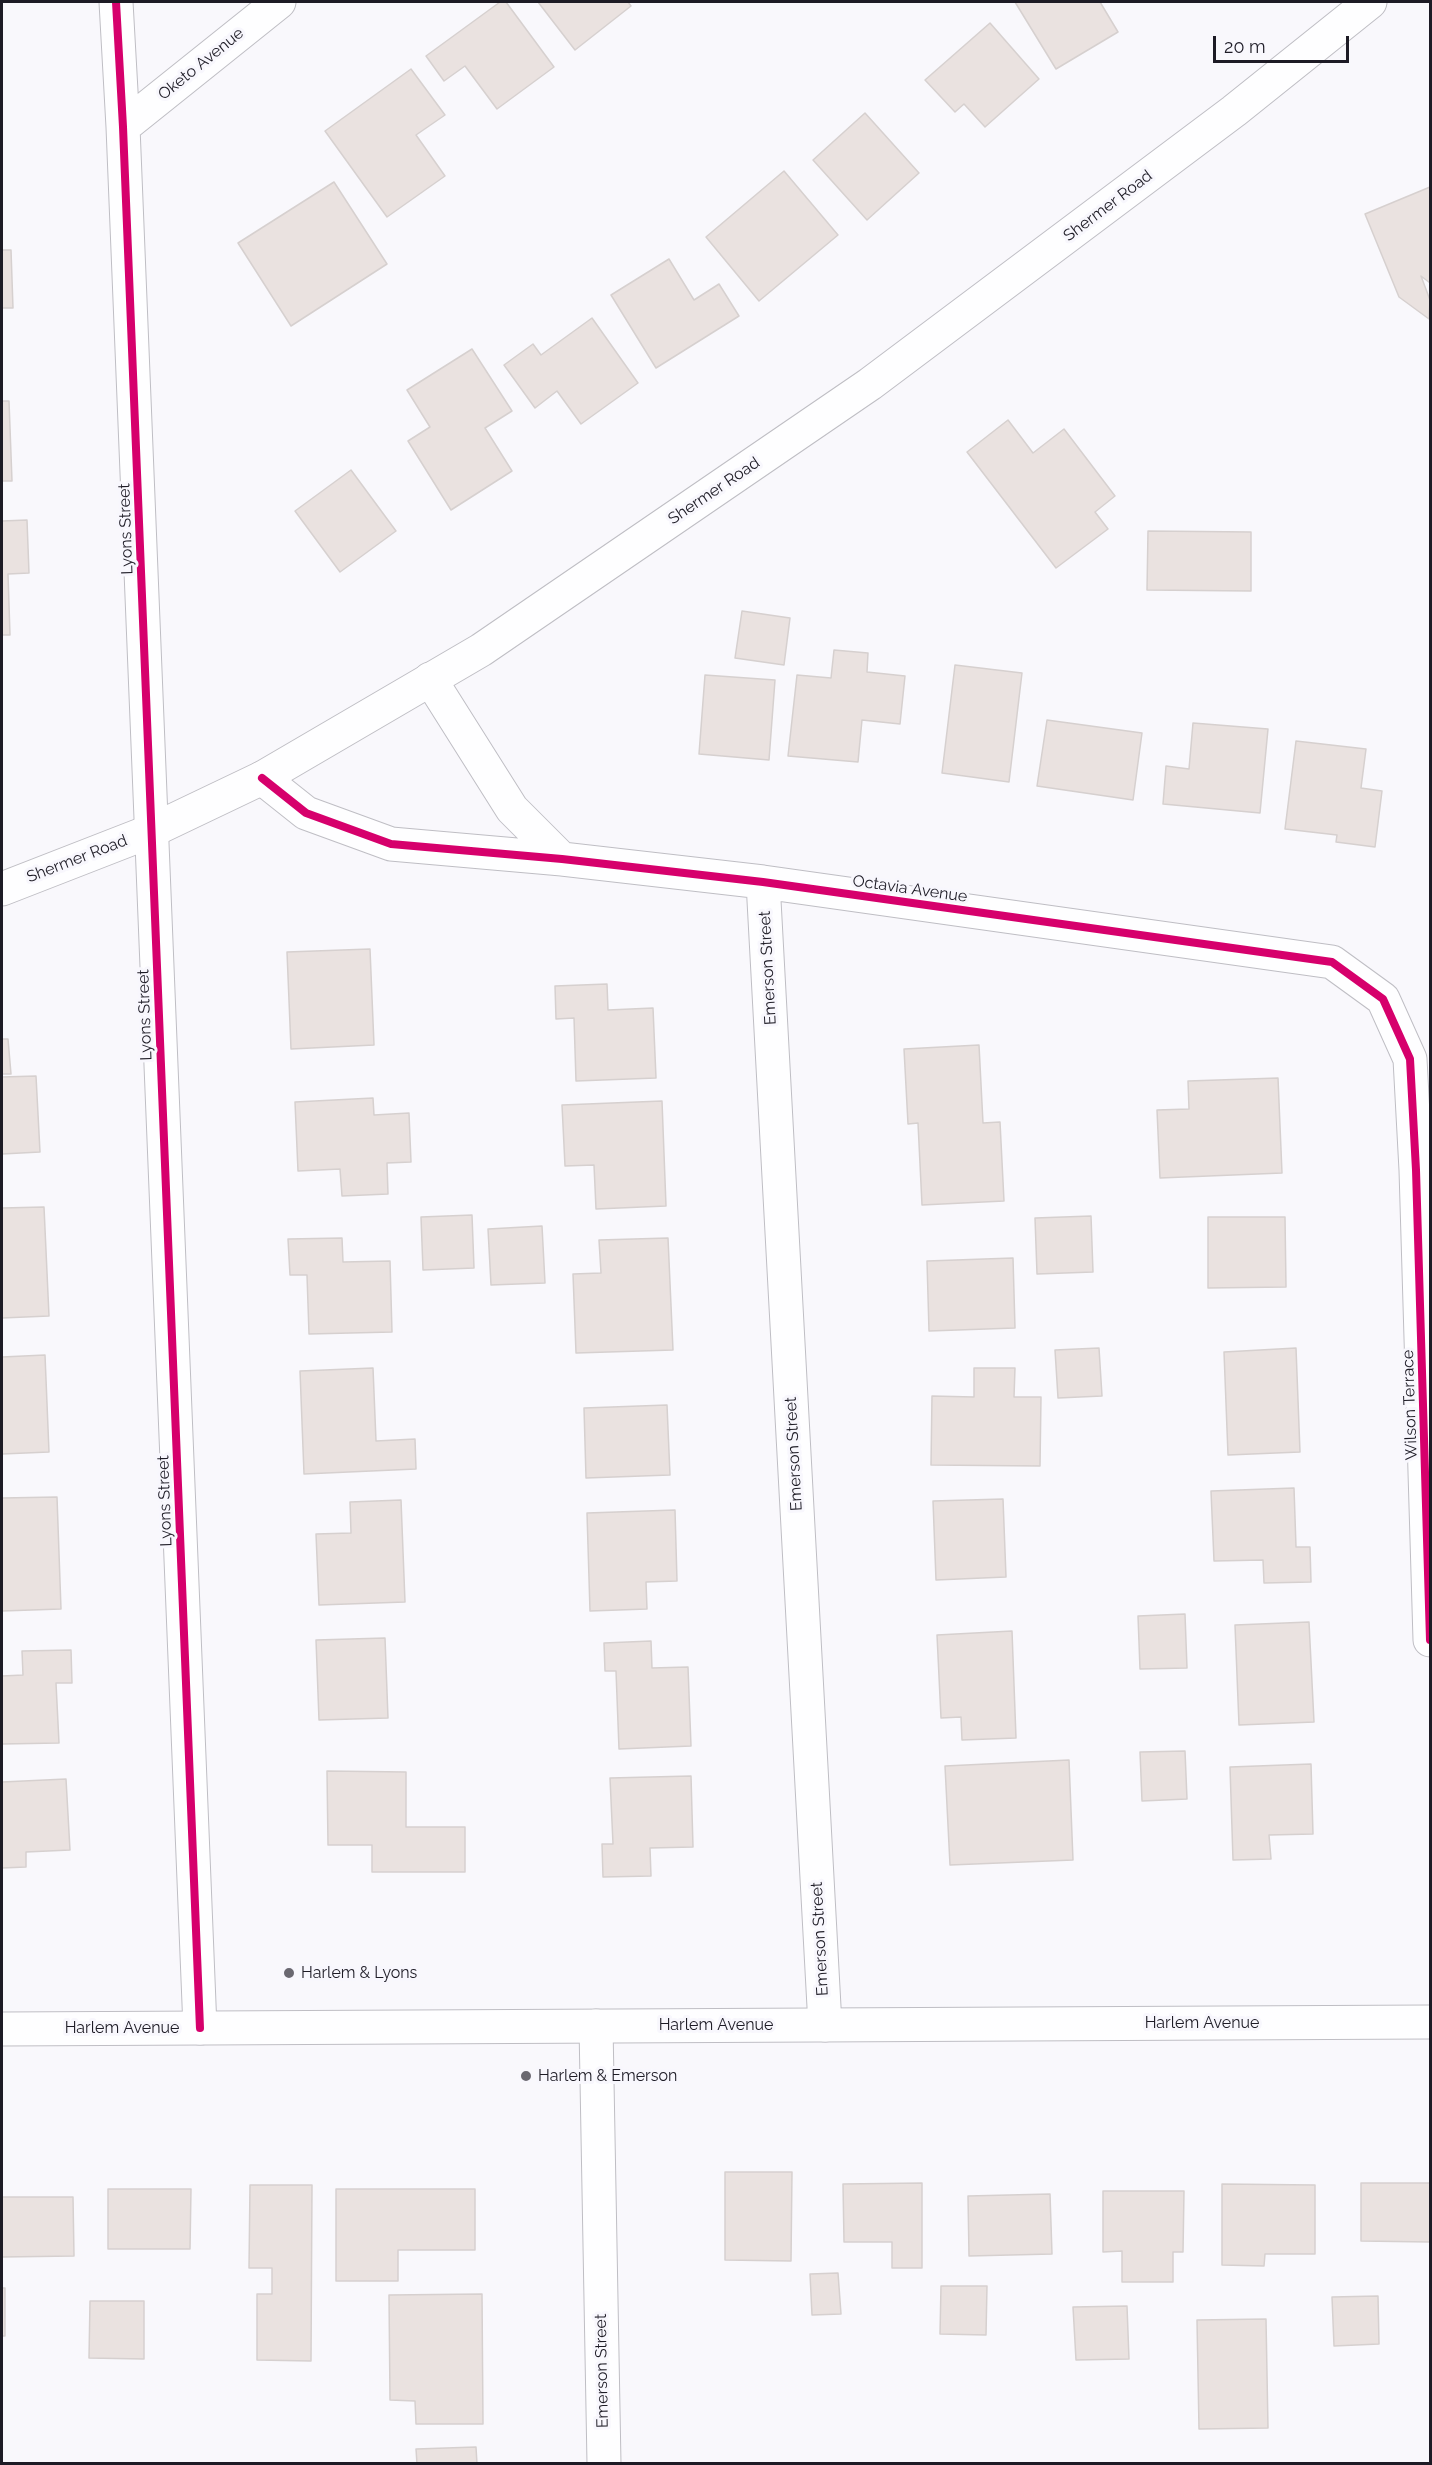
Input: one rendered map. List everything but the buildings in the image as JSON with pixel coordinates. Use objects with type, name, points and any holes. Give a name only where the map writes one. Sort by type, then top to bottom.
[{"type":"street","name":"Lyons Street","points":[[116,2],[123,127],[200,2028]]},
{"type":"street","name":"Oketo Avenue","points":[[123,127],[279,2]]},
{"type":"street","name":"Shermer Road","points":[[2,888],[151,831],[262,778],[481,650],[870,384],[1234,111],[1370,2]]},
{"type":"street","points":[[430,679],[512,809],[562,859]]},
{"type":"street","name":"Octavia Avenue","points":[[262,778],[306,813],[391,844],[562,859],[763,882],[1332,962],[1383,999],[1410,1059],[1423,1170]]},
{"type":"street","name":"Emerson Street","points":[[763,882],[825,2025]]},
{"type":"street","name":"Wilson Terrace","points":[[1423,1170],[1431,1640]]},
{"type":"street","name":"Harlem Avenue","points":[[2,2028],[1431,2022]]},
{"type":"street","name":"Emerson Street","points":[[596,2026],[604,2463]]},
{"type":"cycle path","points":[[116,2],[123,127],[200,2028]]},
{"type":"cycle path","points":[[262,778],[306,813],[391,844],[562,859],[763,882],[1332,962],[1383,999],[1410,1059],[1416,1170],[1430,1640]]},
{"type":"place","name":"Harlem & Lyons","points":[[289,1973]]},
{"type":"place","name":"Harlem & Emerson","points":[[526,2076]]}]
